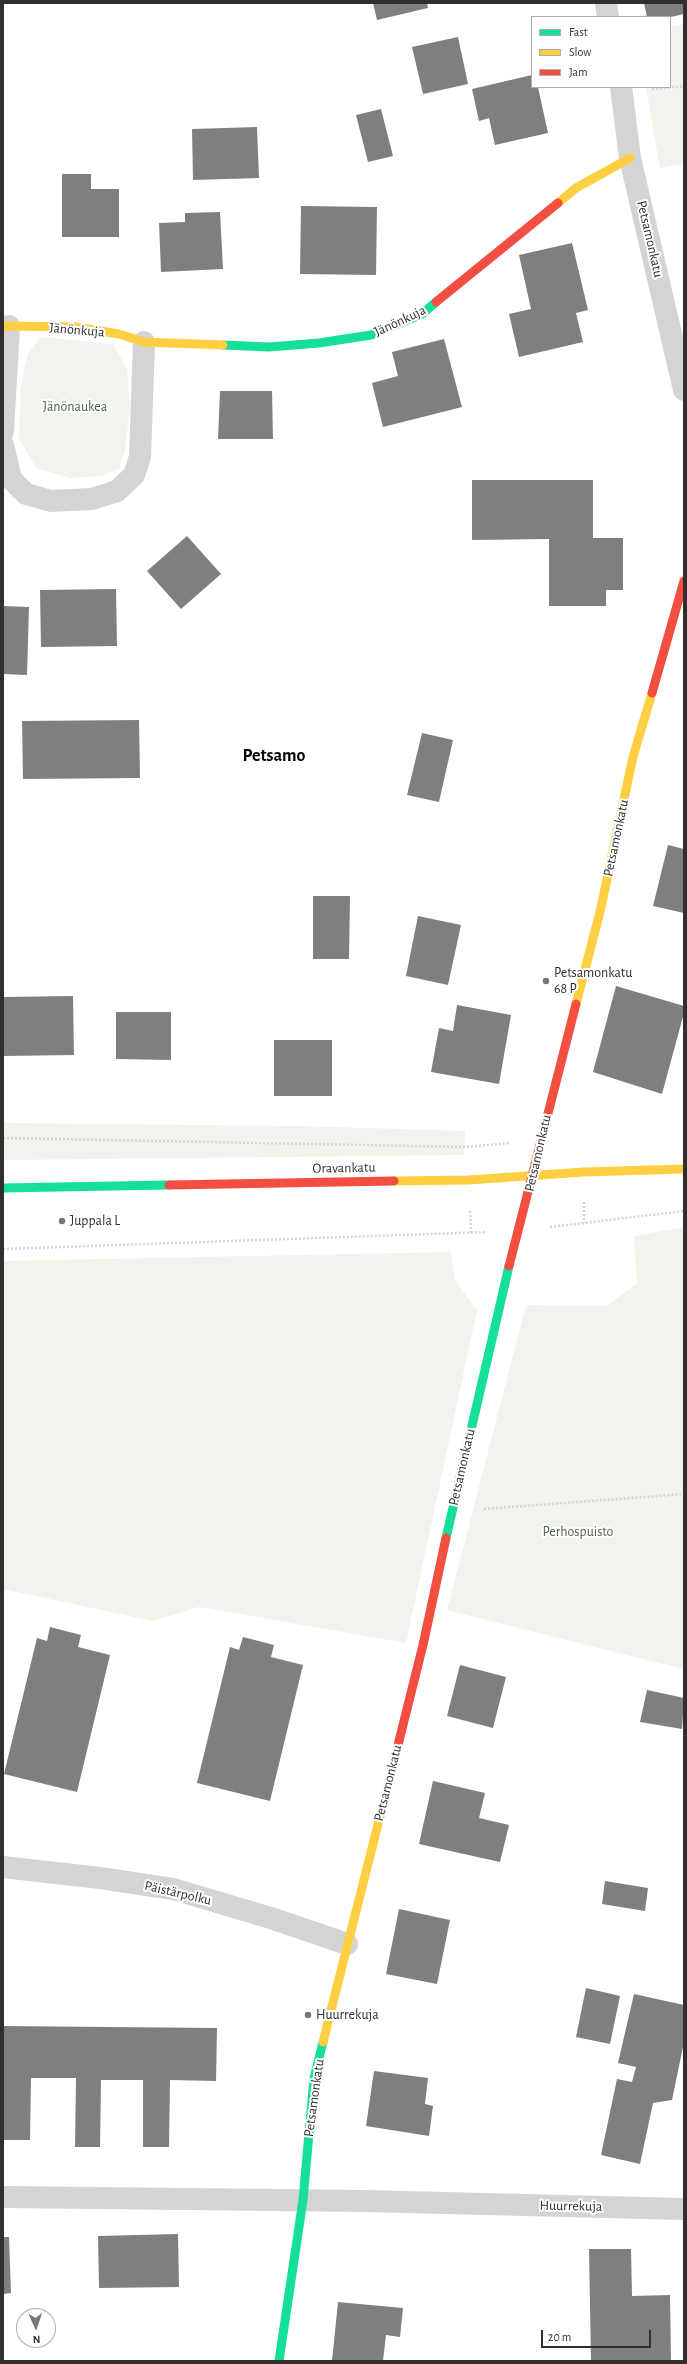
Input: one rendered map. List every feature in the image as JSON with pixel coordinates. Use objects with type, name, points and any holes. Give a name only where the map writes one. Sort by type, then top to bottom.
[{"type":"street","points":[[606,3],[608,16]]},
{"type":"street","name":"Petsamonkatu","points":[[621,88],[630,158],[684,390]]},
{"type":"street","name":"Jänönkuja","points":[[3,430],[6,326],[76,327],[119,334],[144,342],[269,347],[319,344],[371,335],[422,314],[576,188],[630,158]]},
{"type":"street","points":[[3,445],[10,479],[26,494],[51,501],[92,499],[117,491],[134,475],[140,457],[144,342]]},
{"type":"street","name":"Petsamonkatu","points":[[279,2361],[303,2200],[314,2078],[423,1645],[452,1512],[545,1124],[600,912],[632,757],[684,582]]},
{"type":"street","name":"Oravankatu","points":[[3,1188],[468,1180],[684,1169]]},
{"type":"street","name":"Päistärpolku","points":[[3,1867],[100,1878],[173,1889],[274,1919],[347,1944]]},
{"type":"street","name":"Huurrekuja","points":[[3,2197],[303,2200],[684,2209]]},
{"type":"path","points":[[3,1138],[466,1147],[509,1143],[522,1126],[545,1124]]},
{"type":"path","points":[[3,1248],[520,1231],[684,1211]]},
{"type":"path","points":[[452,1512],[684,1494]]},
{"type":"green space","points":[[684,24],[684,164],[660,168],[646,88],[671,88],[671,26]]},
{"type":"green space","name":"Jänönaukea","points":[[41,337],[113,344],[127,369],[130,408],[125,450],[119,469],[102,476],[71,478],[37,469],[19,439],[21,385],[28,354]]},
{"type":"green space","points":[[3,1123],[299,1126],[465,1131],[464,1155],[3,1160]]},
{"type":"green space","name":"Perhospuisto","points":[[684,1227],[684,1669],[447,1610],[526,1305],[606,1306],[637,1284],[634,1236]]},
{"type":"green space","points":[[451,1252],[455,1281],[477,1310],[406,1643],[199,1607],[153,1621],[7,1590],[3,1593],[3,1261]]},
{"type":"building","points":[[373,3],[427,3],[428,8],[377,20]]},
{"type":"building","points":[[644,3],[684,3],[684,14],[671,17],[647,16]]},
{"type":"building","points":[[458,37],[468,84],[423,94],[412,47]]},
{"type":"building","points":[[531,75],[531,88],[538,88],[548,133],[495,145],[489,118],[479,121],[472,89]]},
{"type":"building","points":[[381,109],[393,156],[368,162],[356,115]]},
{"type":"building","points":[[257,127],[259,178],[193,180],[192,129]]},
{"type":"building","points":[[62,174],[91,174],[91,189],[119,189],[119,237],[62,237]]},
{"type":"building","points":[[301,206],[377,207],[376,275],[300,274]]},
{"type":"building","points":[[220,212],[223,269],[161,272],[159,223],[185,222],[185,213]]},
{"type":"building","points":[[572,243],[588,310],[576,313],[583,342],[519,357],[509,314],[531,309],[519,255]]},
{"type":"building","points":[[444,339],[462,407],[383,427],[372,383],[398,376],[392,352]]},
{"type":"building","points":[[220,391],[272,391],[273,439],[218,439]]},
{"type":"building","points":[[472,480],[593,480],[593,538],[623,538],[623,590],[606,590],[606,606],[549,606],[549,539],[472,540]]},
{"type":"building","points":[[187,536],[221,574],[181,609],[147,571]]},
{"type":"building","points":[[116,589],[117,646],[41,647],[40,590]]},
{"type":"building","points":[[4,606],[29,607],[27,675],[3,674]]},
{"type":"building","points":[[139,720],[140,778],[23,779],[22,721]]},
{"type":"building","points":[[422,733],[453,740],[439,802],[407,795]]},
{"type":"building","points":[[668,845],[684,849],[684,913],[653,906]]},
{"type":"building","points":[[313,896],[350,896],[349,959],[313,959]]},
{"type":"building","points":[[418,916],[461,925],[448,985],[406,976]]},
{"type":"building","points":[[616,986],[684,1006],[684,1013],[662,1094],[593,1072]]},
{"type":"building","points":[[73,996],[74,1055],[3,1056],[3,997]]},
{"type":"building","points":[[457,1005],[511,1015],[499,1084],[431,1072],[439,1028],[453,1031]]},
{"type":"building","points":[[116,1012],[171,1012],[171,1060],[116,1059]]},
{"type":"building","points":[[274,1040],[332,1040],[332,1096],[274,1096]]},
{"type":"building","points":[[50,1627],[81,1635],[78,1647],[110,1655],[77,1792],[4,1774],[37,1638],[47,1641]]},
{"type":"building","points":[[243,1637],[274,1645],[271,1657],[303,1665],[270,1801],[197,1783],[230,1647],[239,1650]]},
{"type":"building","points":[[460,1665],[506,1677],[493,1728],[447,1716]]},
{"type":"building","points":[[647,1690],[684,1698],[682,1729],[640,1722]]},
{"type":"building","points":[[433,1781],[485,1793],[479,1818],[509,1825],[500,1862],[419,1844]]},
{"type":"building","points":[[605,1881],[648,1888],[645,1911],[602,1904]]},
{"type":"building","points":[[399,1909],[450,1920],[437,1984],[386,1974]]},
{"type":"building","points":[[586,1988],[620,1996],[610,2044],[576,2037]]},
{"type":"building","points":[[634,1994],[684,2005],[684,2042],[672,2100],[653,2103],[640,2164],[601,2155],[617,2079],[632,2082],[636,2067],[618,2063]]},
{"type":"building","points":[[3,2026],[217,2028],[216,2081],[170,2080],[169,2147],[143,2147],[143,2080],[101,2080],[100,2147],[75,2147],[76,2078],[31,2078],[30,2140],[3,2140]]},
{"type":"building","points":[[374,2071],[428,2078],[425,2104],[433,2106],[429,2136],[366,2126]]},
{"type":"building","points":[[178,2234],[179,2287],[99,2288],[98,2236]]},
{"type":"building","points":[[3,2237],[9,2237],[11,2293],[3,2294]]},
{"type":"building","points":[[589,2249],[631,2249],[632,2296],[670,2295],[671,2361],[591,2361]]},
{"type":"building","points":[[338,2302],[403,2308],[400,2337],[386,2335],[383,2361],[332,2361]]},
{"type":"traffic: fast","points":[[223,345],[269,347],[319,343],[371,335],[422,314],[436,302]]},
{"type":"traffic: fast","points":[[3,1188],[169,1185]]},
{"type":"traffic: fast","points":[[446,1538],[509,1266]]},
{"type":"traffic: fast","points":[[279,2361],[303,2200],[314,2078],[323,2042]]},
{"type":"traffic: slow","points":[[558,203],[576,188],[630,158]]},
{"type":"traffic: slow","points":[[3,326],[76,327],[119,334],[144,342],[223,345]]},
{"type":"traffic: slow","points":[[576,1004],[600,912],[633,757],[652,693]]},
{"type":"traffic: slow","points":[[394,1181],[468,1180],[584,1172],[684,1169]]},
{"type":"traffic: slow","points":[[323,2042],[392,1769]]},
{"type":"traffic: jam","points":[[436,302],[558,203]]},
{"type":"traffic: jam","points":[[652,693],[684,581]]},
{"type":"traffic: jam","points":[[509,1266],[576,1004]]},
{"type":"traffic: jam","points":[[169,1185],[394,1181]]},
{"type":"traffic: jam","points":[[392,1769],[423,1645],[446,1538]]},
{"type":"place","name":"Petsamonkatu 68 P","points":[[546,981]]},
{"type":"place","name":"Juppala L","points":[[62,1221]]},
{"type":"place","name":"Huurrekuja","points":[[308,2015]]},
{"type":"district","name":"Petsamo","points":[[274,756]]}]
